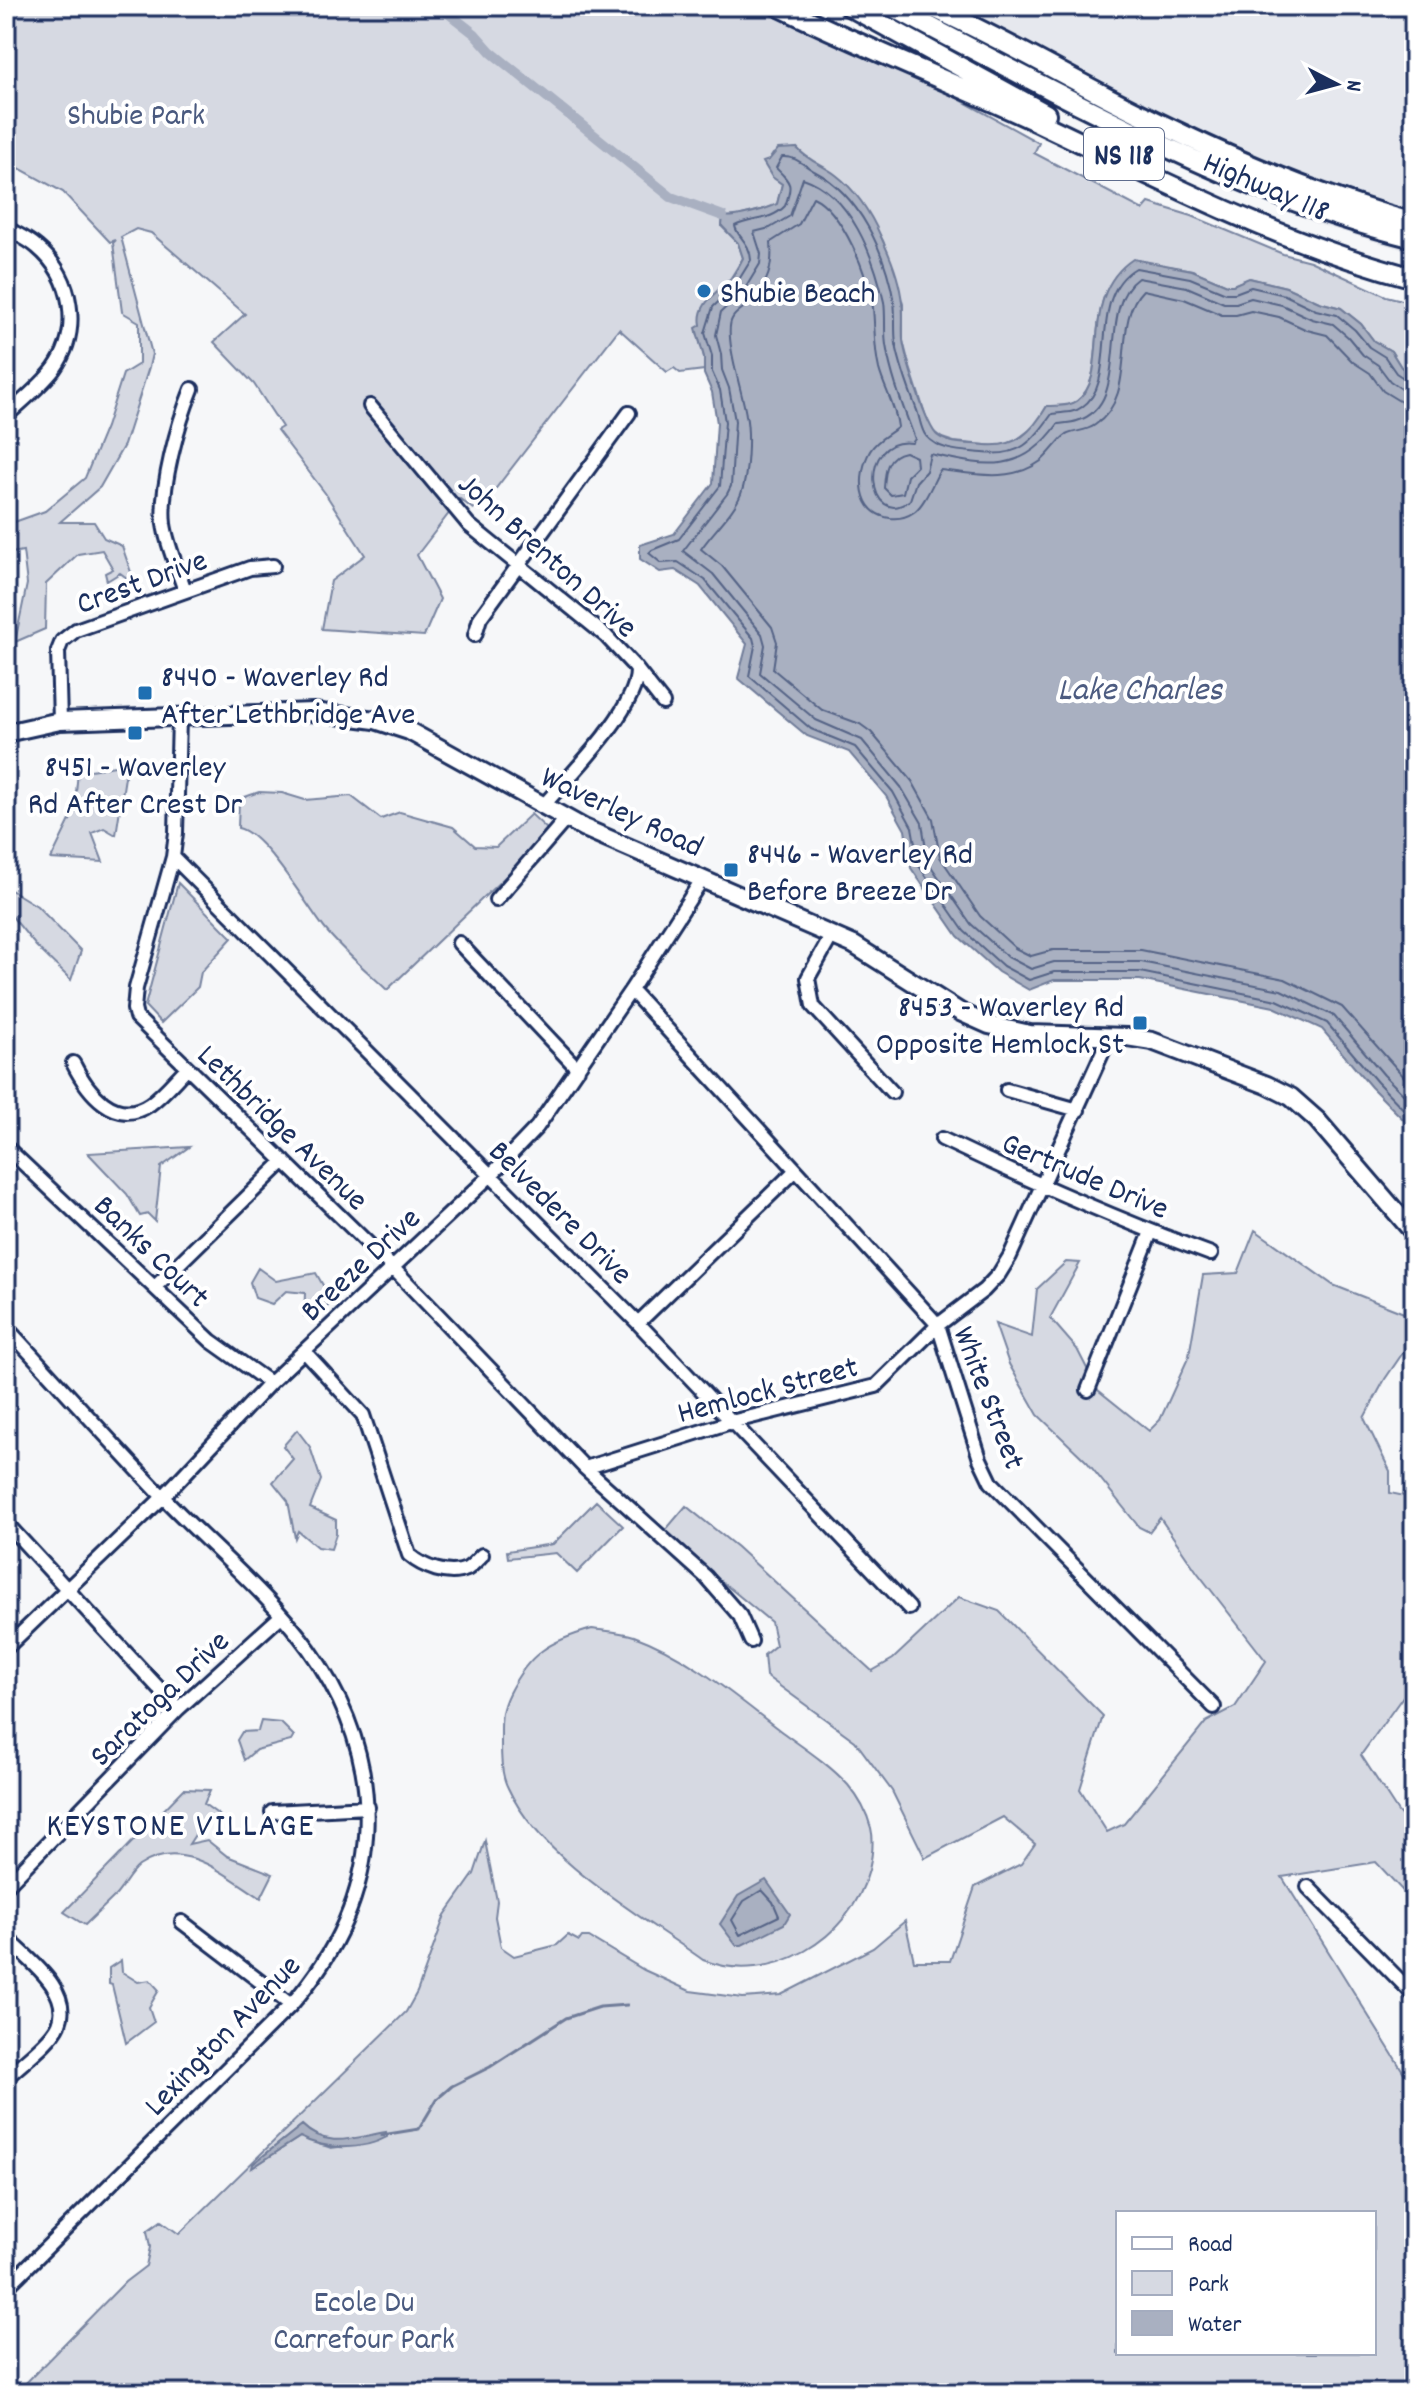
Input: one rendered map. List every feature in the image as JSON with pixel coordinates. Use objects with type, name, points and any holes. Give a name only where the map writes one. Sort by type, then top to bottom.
[{"type":"highway","points":[[778,6],[957,85],[1253,224],[1414,278]]},
{"type":"highway","name":"Highway 118","points":[[849,6],[1040,110],[1211,197],[1308,236],[1414,270]]},
{"type":"highway","name":"Highway 118","points":[[891,6],[1118,124],[1220,173],[1315,210],[1414,238]]},
{"type":"highway","points":[[929,6],[1228,156],[1321,194],[1414,223]]},
{"type":"main road","name":"Waverley Road","points":[[6,733],[60,721],[313,712],[375,720],[429,740],[566,819],[854,945],[960,1012],[989,1025],[1030,1034],[1152,1041],[1291,1097],[1359,1166],[1414,1233]]},
{"type":"street","points":[[6,228],[36,246],[61,275],[70,303],[70,321],[68,340],[53,370],[6,416]]},
{"type":"street","points":[[185,591],[165,531],[163,506],[182,416],[192,389]]},
{"type":"street","name":"John Brenton Drive","points":[[370,406],[469,525],[606,636],[663,703]]},
{"type":"street","points":[[475,635],[480,618],[629,413]]},
{"type":"street","name":"Crest Drive","points":[[60,721],[58,651],[62,641],[76,630],[250,568],[273,566]]},
{"type":"street","points":[[543,806],[622,711],[637,681],[637,671]]},
{"type":"street","name":"Lethbridge Avenue","points":[[179,718],[173,857],[136,988],[134,1009],[140,1024],[392,1267],[585,1468],[706,1577],[740,1616],[751,1641]]},
{"type":"street","points":[[496,900],[566,819]]},
{"type":"street","name":"Belvedere Drive","points":[[173,857],[638,1323],[909,1608]]},
{"type":"street","name":"Breeze Drive","points":[[6,1648],[163,1497],[270,1383],[490,1176],[537,1127],[703,878]]},
{"type":"street","points":[[832,935],[808,978],[813,1006],[892,1092]]},
{"type":"street","points":[[459,943],[578,1069]]},
{"type":"street","name":"White Street","points":[[631,990],[938,1325],[980,1459],[991,1482],[1214,1707]]},
{"type":"street","name":"Hemlock Street","points":[[585,1468],[731,1422],[876,1386],[938,1325],[984,1290],[999,1274],[1109,1038]]},
{"type":"street","points":[[73,1063],[83,1084],[94,1096],[110,1108],[123,1111],[149,1105],[186,1069]]},
{"type":"street","points":[[1007,1090],[1078,1110]]},
{"type":"street","name":"Gertrude Drive","points":[[942,1139],[1040,1186],[1211,1254]]},
{"type":"street","name":"Banks Court","points":[[6,1147],[211,1341],[270,1383]]},
{"type":"street","points":[[155,1287],[284,1161]]},
{"type":"street","points":[[638,1323],[796,1170]]},
{"type":"street","points":[[1088,1390],[1151,1232]]},
{"type":"street","name":"Lexington Avenue","points":[[6,1327],[309,1649],[337,1695],[360,1751],[368,1807],[360,1879],[334,1948],[312,1982],[6,2288]]},
{"type":"street","points":[[304,1351],[363,1415],[409,1555],[419,1564],[449,1571],[466,1569],[482,1555]]},
{"type":"street","points":[[6,1523],[178,1709]]},
{"type":"street","name":"Saratoga Drive","points":[[6,1886],[178,1709],[281,1616]]},
{"type":"street","points":[[272,1812],[368,1807]]},
{"type":"street","points":[[1308,1887],[1414,1995]]},
{"type":"street","points":[[182,1922],[291,2005]]},
{"type":"street","points":[[6,1937],[51,1983],[58,1993],[61,2008],[60,2023],[50,2036],[6,2078]]},
{"type":"shaded area","points":[[899,6],[1414,6],[1414,253],[1314,223]]},
{"type":"green space","name":"Shubie Park","points":[[6,6],[790,6],[904,73],[928,82],[1039,143],[1034,153],[1143,210],[1149,203],[1192,216],[1283,254],[1310,261],[1386,296],[1414,303],[1414,376],[1401,367],[1391,351],[1374,341],[1361,324],[1341,308],[1286,287],[1250,278],[1227,285],[1192,270],[1133,260],[1116,276],[1105,294],[1093,373],[1087,389],[1077,401],[1047,406],[1035,426],[1011,444],[996,446],[942,438],[930,429],[909,364],[903,341],[903,304],[883,241],[849,188],[838,177],[804,157],[797,148],[773,154],[769,160],[772,176],[782,184],[777,204],[729,219],[723,217],[722,227],[738,243],[743,258],[729,281],[719,289],[697,332],[704,370],[680,373],[674,368],[667,372],[619,329],[490,496],[473,509],[460,499],[417,555],[440,599],[424,636],[322,629],[331,581],[365,555],[325,493],[277,430],[282,427],[254,384],[214,342],[245,314],[151,233],[136,229],[121,237],[152,354],[149,367],[124,445],[100,487],[60,522],[94,522],[104,538],[122,546],[135,584],[120,573],[107,581],[105,573],[113,569],[102,550],[78,554],[46,584],[45,629],[15,642],[27,584],[23,551],[6,554],[6,525],[45,511],[85,478],[123,374],[139,364],[139,322],[122,312],[113,243],[116,240],[110,242],[63,192],[6,161]]},
{"type":"green space","points":[[127,764],[116,835],[104,828],[92,833],[103,862],[51,859],[74,812],[78,772]]},
{"type":"green space","points":[[259,792],[282,793],[305,800],[351,796],[381,819],[400,812],[453,827],[475,846],[496,847],[531,814],[548,830],[507,875],[387,990],[332,937],[272,856],[248,833],[238,828],[239,799]]},
{"type":"green space","points":[[178,883],[232,938],[201,972],[198,987],[161,1023],[145,1006]]},
{"type":"green space","points":[[6,887],[37,906],[81,951],[71,980],[36,946],[6,909]]},
{"type":"green space","points":[[189,1147],[161,1167],[155,1221],[148,1214],[140,1216],[127,1194],[88,1153]]},
{"type":"green space","name":"Ecole Du Carrefour Park","points":[[1255,1230],[1333,1285],[1414,1317],[1414,1342],[1411,1341],[1385,1379],[1364,1418],[1390,1471],[1390,1493],[1414,1498],[1414,1691],[1404,1695],[1361,1755],[1398,1812],[1414,1830],[1414,1903],[1376,1862],[1282,1877],[1414,2089],[1414,2393],[16,2393],[125,2282],[146,2266],[150,2247],[147,2231],[161,2221],[179,2234],[406,2012],[417,1992],[445,1915],[474,1874],[485,1841],[497,1901],[495,1917],[501,1947],[514,1956],[557,1945],[568,1935],[579,1941],[582,1937],[589,1937],[644,1970],[690,1991],[743,1998],[781,1995],[873,1948],[905,1921],[914,1961],[950,1961],[975,1887],[1021,1864],[1035,1844],[1003,1817],[925,1858],[892,1791],[855,1741],[766,1676],[764,1655],[776,1645],[771,1622],[663,1533],[686,1506],[737,1547],[872,1671],[893,1659],[959,1597],[999,1611],[1103,1716],[1080,1789],[1107,1832],[1124,1824],[1206,1722],[1235,1707],[1266,1661],[1197,1572],[1160,1518],[1149,1532],[1139,1527],[1087,1462],[1038,1415],[1009,1364],[995,1324],[1032,1337],[1037,1289],[1066,1262],[1080,1263],[1050,1318],[1077,1349],[1098,1390],[1149,1431],[1160,1420],[1189,1356],[1203,1275],[1238,1273]],"holes":[[[302,2125],[310,2132],[346,2142],[375,2142],[331,2148],[300,2137],[253,2167]]]},
{"type":"green space","points":[[258,1268],[276,1281],[316,1273],[332,1301],[318,1318],[304,1316],[305,1293],[286,1291],[272,1304],[255,1298],[250,1282]]},
{"type":"green space","points":[[297,1430],[310,1447],[321,1480],[310,1508],[336,1520],[331,1549],[317,1547],[298,1531],[295,1538],[288,1501],[273,1482],[293,1459],[283,1446]]},
{"type":"green space","points":[[596,1501],[623,1526],[577,1573],[556,1553],[508,1558],[507,1551],[553,1544]]},
{"type":"green space","points":[[592,1629],[634,1636],[693,1666],[816,1757],[841,1778],[859,1800],[871,1828],[869,1870],[859,1895],[845,1917],[805,1951],[781,1962],[755,1967],[729,1967],[703,1960],[594,1884],[544,1839],[523,1814],[508,1788],[503,1771],[501,1721],[506,1699],[524,1668],[542,1650],[564,1638]]},
{"type":"green space","points":[[261,1721],[281,1723],[294,1736],[291,1741],[256,1750],[244,1760],[237,1740],[242,1732],[258,1731]]},
{"type":"green space","points":[[184,1789],[210,1790],[204,1804],[219,1815],[204,1821],[189,1844],[207,1840],[227,1856],[273,1874],[261,1898],[203,1862],[171,1855],[139,1866],[116,1895],[85,1925],[64,1912]]},
{"type":"green space","points":[[121,1960],[122,1972],[138,1982],[150,1980],[159,1990],[149,2007],[154,2022],[126,2043],[112,1985],[109,1984],[109,1968]]},
{"type":"water","name":"Lake Charles","points":[[797,148],[844,181],[874,222],[895,270],[903,308],[903,340],[917,391],[933,430],[948,441],[1006,444],[1029,431],[1047,406],[1077,401],[1087,389],[1093,373],[1105,293],[1116,275],[1133,259],[1192,270],[1227,285],[1249,278],[1286,287],[1341,308],[1361,324],[1374,341],[1391,351],[1401,367],[1414,376],[1414,1136],[1407,1123],[1371,1087],[1322,1029],[1274,1007],[1140,980],[1054,980],[1029,990],[998,972],[958,936],[911,868],[905,830],[886,796],[849,752],[807,736],[738,678],[747,644],[700,586],[675,570],[660,572],[640,559],[640,545],[674,534],[713,483],[717,423],[696,328],[701,325],[704,306],[733,276],[743,258],[738,243],[722,226],[723,216],[750,213],[777,204],[782,184],[772,177],[763,162],[769,160],[778,149]]},
{"type":"water","points":[[766,1880],[790,1914],[784,1924],[742,1945],[736,1945],[720,1924],[738,1896]]},
{"type":"water","points":[[302,2125],[312,2133],[331,2140],[386,2132],[387,2137],[366,2145],[343,2147],[300,2137],[252,2168]]},
{"type":"waterway","points":[[439,6],[475,34],[491,52],[671,197],[723,216]]},
{"type":"waterway","points":[[382,2135],[419,2129],[437,2099],[452,2086],[490,2067],[566,2018],[600,2007],[627,2005]]},
{"type":"place","name":"Shubie Beach","points":[[704,291]]},
{"type":"place","name":"8440 - Waverley Rd After Lethbridge Ave","points":[[145,693]]},
{"type":"place","name":"8451 - Waverley Rd After Crest Dr","points":[[135,733]]},
{"type":"place","name":"8446 - Waverley Rd Before Breeze Dr","points":[[731,870]]},
{"type":"place","name":"8453 - Waverley Rd Opposite Hemlock St","points":[[1140,1023]]},
{"type":"district","name":"KEYSTONE VILLAGE","points":[[181,1823]]}]
